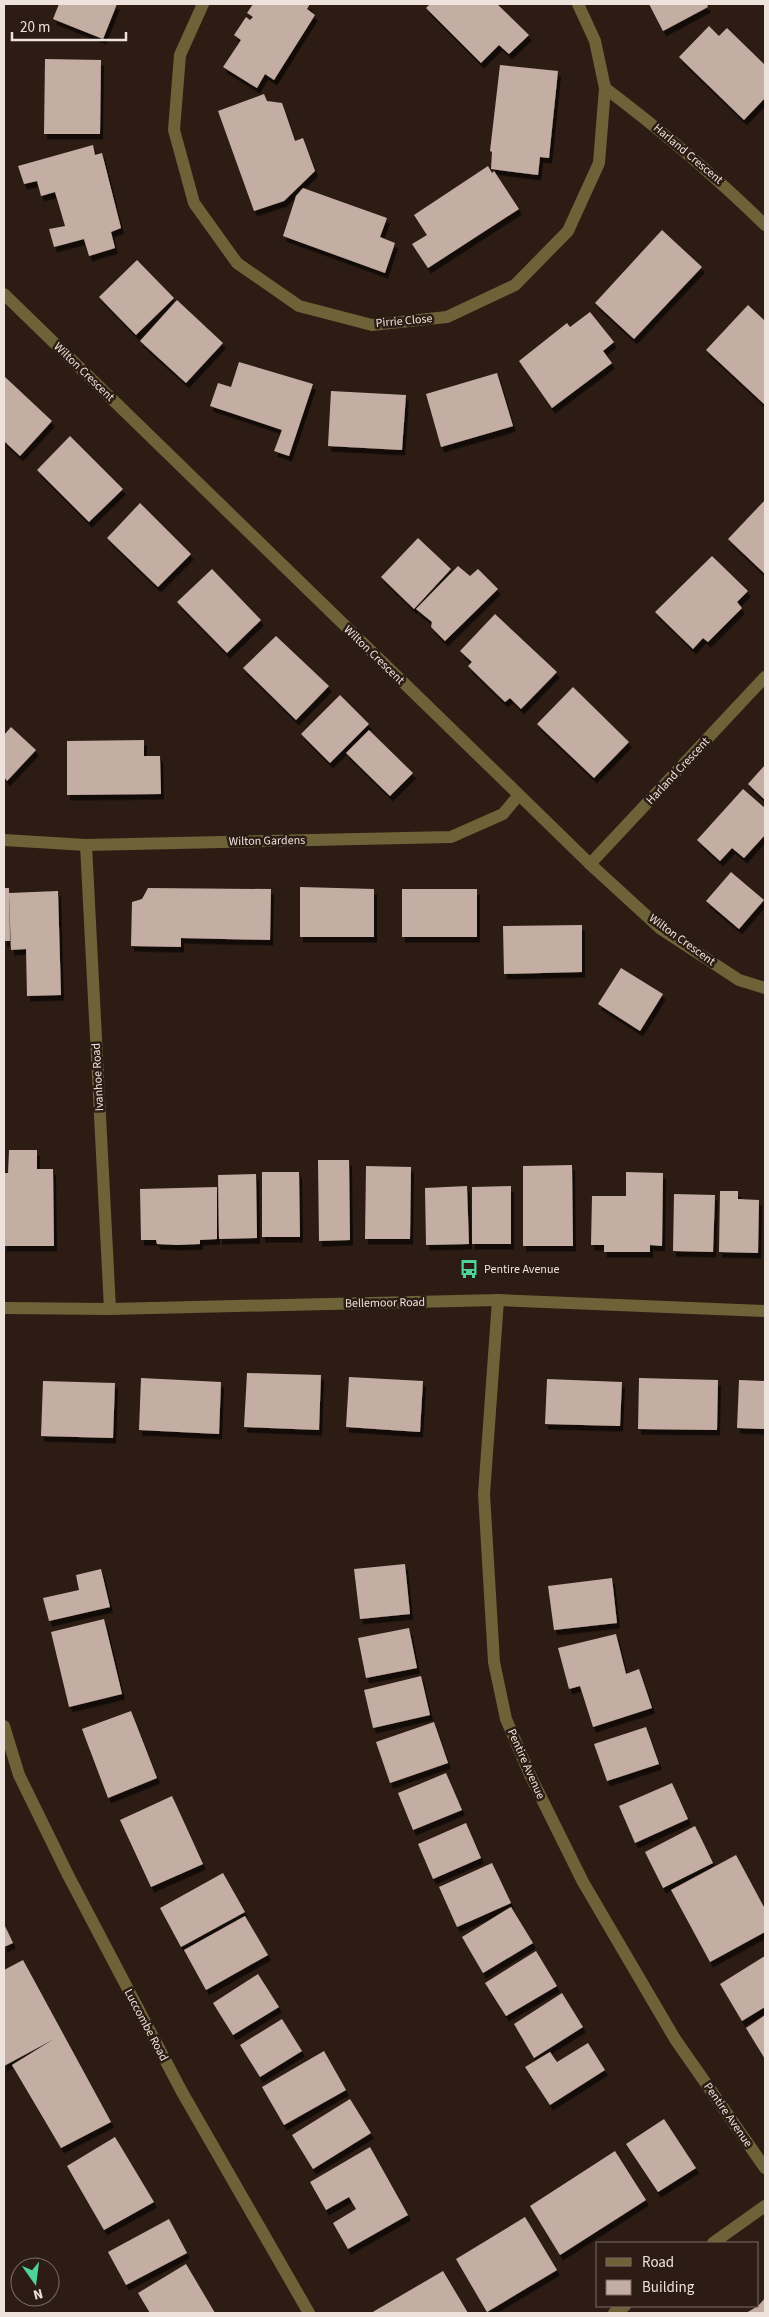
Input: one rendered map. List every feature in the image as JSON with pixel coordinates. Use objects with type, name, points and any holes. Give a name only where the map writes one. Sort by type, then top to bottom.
[{"type":"street","name":"Pirrie Close","points":[[203,4],[180,55],[174,130],[194,202],[237,263],[299,306],[372,324],[447,318],[515,285],[568,232],[599,163],[605,88],[595,41],[578,4]]},
{"type":"street","name":"Harland Crescent","points":[[605,88],[665,133],[727,187],[765,225]]},
{"type":"street","name":"Wilton Crescent","points":[[4,294],[590,864],[661,928],[739,980],[765,988]]},
{"type":"street","name":"Harland Crescent","points":[[590,864],[765,677]]},
{"type":"street","name":"Wilton Gardens","points":[[4,840],[86,845],[451,837],[503,814],[518,796]]},
{"type":"street","name":"Ivanhoe Road","points":[[86,845],[110,1309]]},
{"type":"street","name":"Bellemoor Road","points":[[4,1308],[110,1309],[498,1300],[765,1312]]},
{"type":"street","name":"Pentire Avenue","points":[[498,1300],[484,1494],[494,1662],[506,1719],[530,1775],[588,1890],[675,2039],[765,2168]]},
{"type":"street","name":"Luccombe Road","points":[[4,1726],[19,1775],[68,1876],[182,2092],[309,2313]]},
{"type":"street","points":[[713,2242],[765,2206]]},
{"type":"building","points":[[59,4],[117,4],[103,39],[53,19]]},
{"type":"building","points":[[253,4],[310,4],[307,9],[315,15],[274,80],[265,74],[257,88],[223,67],[241,40],[234,35],[246,17],[250,20],[253,17],[247,13]]},
{"type":"building","points":[[430,4],[497,4],[529,35],[509,54],[499,45],[481,63],[426,8]]},
{"type":"building","points":[[649,4],[707,4],[708,7],[663,31]]},
{"type":"building","points":[[709,26],[719,36],[727,28],[765,65],[765,98],[744,120],[679,57]]},
{"type":"building","points":[[45,59],[101,60],[100,134],[44,134]]},
{"type":"building","points":[[500,65],[558,71],[549,158],[540,157],[538,175],[491,169],[492,152],[490,151]]},
{"type":"building","points":[[264,94],[267,101],[282,103],[295,141],[303,138],[315,171],[284,201],[254,211],[218,111]]},
{"type":"building","points":[[93,145],[95,155],[102,153],[121,228],[111,232],[115,248],[89,256],[84,239],[54,247],[49,229],[65,226],[55,192],[41,196],[37,181],[24,184],[18,166]]},
{"type":"building","points":[[488,166],[492,173],[494,171],[519,209],[428,268],[412,244],[427,235],[414,215]]},
{"type":"building","points":[[303,188],[387,218],[380,237],[395,243],[385,273],[283,236],[296,196]]},
{"type":"building","points":[[662,230],[702,267],[634,339],[595,303]]},
{"type":"building","points":[[137,260],[174,298],[136,335],[99,297]]},
{"type":"building","points":[[177,300],[223,343],[186,383],[140,341]]},
{"type":"building","points":[[748,305],[765,321],[764,404],[706,350]]},
{"type":"building","points":[[590,312],[614,342],[603,351],[612,363],[552,408],[519,361],[567,323],[570,327]]},
{"type":"building","points":[[239,362],[313,384],[289,456],[274,451],[282,430],[210,406],[218,383],[231,387]]},
{"type":"building","points":[[497,373],[513,426],[441,447],[426,394]]},
{"type":"building","points":[[4,376],[52,421],[20,456],[4,441]]},
{"type":"building","points":[[331,391],[406,395],[402,450],[328,446]]},
{"type":"building","points":[[70,436],[123,489],[89,522],[37,470]]},
{"type":"building","points":[[765,500],[765,574],[728,539]]},
{"type":"building","points":[[140,503],[191,554],[158,587],[107,538]]},
{"type":"building","points":[[418,538],[451,569],[414,609],[381,577]]},
{"type":"building","points":[[712,556],[748,591],[737,602],[742,608],[708,642],[703,638],[693,649],[655,612]]},
{"type":"building","points":[[458,566],[470,576],[478,569],[498,589],[445,641],[431,627],[432,622],[416,609]]},
{"type":"building","points":[[212,569],[261,620],[227,653],[177,602]]},
{"type":"building","points":[[495,614],[557,672],[521,709],[510,698],[505,702],[468,666],[472,662],[460,651]]},
{"type":"building","points":[[276,636],[329,686],[296,720],[243,668]]},
{"type":"building","points":[[573,687],[629,742],[594,778],[537,724]]},
{"type":"building","points":[[340,695],[369,724],[330,763],[301,734]]},
{"type":"building","points":[[11,727],[36,750],[7,781],[4,777],[4,735]]},
{"type":"building","points":[[369,730],[413,773],[390,796],[346,753]]},
{"type":"building","points":[[144,740],[144,756],[160,756],[161,794],[67,795],[67,741]]},
{"type":"building","points":[[765,765],[765,800],[748,784]]},
{"type":"building","points":[[743,789],[765,808],[765,835],[744,858],[732,848],[720,861],[697,840]]},
{"type":"building","points":[[731,872],[764,900],[739,929],[706,901]]},
{"type":"building","points":[[300,887],[374,889],[374,937],[300,937]]},
{"type":"building","points":[[4,888],[9,888],[10,941],[4,941]]},
{"type":"building","points":[[148,888],[271,889],[270,940],[181,938],[181,947],[131,946],[132,902],[142,899]]},
{"type":"building","points":[[402,889],[477,889],[477,937],[402,937]]},
{"type":"building","points":[[58,891],[61,995],[27,996],[26,949],[11,950],[9,893]]},
{"type":"building","points":[[582,925],[582,972],[504,974],[503,926]]},
{"type":"building","points":[[621,968],[663,994],[640,1031],[598,1004]]},
{"type":"building","points":[[9,1150],[37,1150],[37,1169],[53,1169],[54,1246],[4,1246],[4,1173],[8,1173]]},
{"type":"building","points":[[318,1160],[349,1160],[350,1240],[319,1241]]},
{"type":"building","points":[[572,1165],[573,1246],[523,1246],[523,1166]]},
{"type":"building","points":[[366,1166],[411,1167],[410,1239],[365,1239]]},
{"type":"building","points":[[262,1172],[299,1172],[300,1237],[262,1237]]},
{"type":"building","points":[[626,1172],[663,1173],[662,1246],[650,1245],[650,1252],[604,1252],[604,1245],[591,1245],[592,1196],[626,1196]]},
{"type":"building","points":[[256,1174],[257,1238],[219,1239],[218,1175]]},
{"type":"building","points":[[467,1186],[469,1244],[426,1245],[425,1188]]},
{"type":"building","points":[[511,1186],[511,1244],[472,1244],[472,1187]]},
{"type":"building","points":[[217,1187],[217,1239],[200,1240],[200,1244],[177,1245],[157,1244],[156,1240],[141,1240],[140,1189]]},
{"type":"building","points":[[720,1191],[738,1191],[738,1199],[759,1200],[758,1253],[719,1252]]},
{"type":"building","points":[[674,1194],[715,1195],[713,1252],[673,1251]]},
{"type":"building","points":[[247,1373],[321,1375],[319,1430],[244,1427]]},
{"type":"building","points":[[349,1377],[423,1381],[420,1432],[346,1427]]},
{"type":"building","points":[[141,1378],[221,1382],[219,1434],[139,1430]]},
{"type":"building","points":[[639,1378],[718,1380],[717,1430],[638,1429]]},
{"type":"building","points":[[547,1379],[622,1382],[620,1426],[545,1424]]},
{"type":"building","points":[[739,1380],[765,1381],[765,1429],[737,1428]]},
{"type":"building","points":[[43,1381],[115,1383],[113,1438],[41,1436]]},
{"type":"building","points":[[405,1564],[410,1614],[360,1619],[354,1569]]},
{"type":"building","points":[[101,1569],[110,1607],[49,1621],[43,1598],[79,1590],[76,1575]]},
{"type":"building","points":[[612,1578],[617,1623],[554,1630],[548,1586]]},
{"type":"building","points":[[104,1619],[122,1694],[69,1707],[51,1632]]},
{"type":"building","points":[[409,1628],[417,1668],[366,1678],[358,1638]]},
{"type":"building","points":[[616,1634],[626,1674],[639,1669],[652,1708],[593,1727],[580,1686],[569,1689],[558,1648]]},
{"type":"building","points":[[421,1676],[430,1715],[373,1728],[364,1690]]},
{"type":"building","points":[[131,1711],[157,1778],[108,1798],[82,1729]]},
{"type":"building","points":[[434,1722],[448,1763],[390,1783],[376,1742]]},
{"type":"building","points":[[646,1727],[659,1764],[607,1781],[594,1744]]},
{"type":"building","points":[[446,1773],[462,1810],[413,1830],[398,1793]]},
{"type":"building","points":[[672,1783],[688,1819],[635,1843],[619,1806]]},
{"type":"building","points":[[172,1796],[203,1864],[151,1887],[120,1820]]},
{"type":"building","points":[[466,1823],[481,1858],[433,1879],[418,1844]]},
{"type":"building","points":[[695,1826],[713,1863],[663,1888],[645,1852]]},
{"type":"building","points":[[736,1855],[765,1909],[765,1932],[710,1962],[671,1890]]},
{"type":"building","points":[[492,1863],[511,1903],[457,1927],[439,1887]]},
{"type":"building","points":[[223,1873],[245,1912],[181,1947],[160,1908]]},
{"type":"building","points":[[511,1907],[533,1943],[483,1973],[462,1937]]},
{"type":"building","points":[[245,1916],[268,1955],[206,1990],[184,1950]]},
{"type":"building","points":[[4,1924],[13,1943],[4,1947]]},
{"type":"building","points":[[536,1951],[557,1986],[506,2016],[485,1983]]},
{"type":"building","points":[[765,1956],[765,2007],[742,2021],[720,1984]]},
{"type":"building","points":[[23,1960],[111,2122],[61,2148],[12,2065],[54,2039],[4,2066],[4,1970]]},
{"type":"building","points":[[258,1974],[279,2007],[233,2035],[213,2003]]},
{"type":"building","points":[[562,1993],[583,2027],[534,2058],[514,2024]]},
{"type":"building","points":[[765,2015],[765,2059],[746,2028]]},
{"type":"building","points":[[282,2019],[302,2051],[260,2077],[240,2045]]},
{"type":"building","points":[[588,2043],[605,2070],[550,2105],[525,2067],[550,2052],[557,2062]]},
{"type":"building","points":[[324,2051],[346,2090],[284,2125],[262,2087]]},
{"type":"building","points":[[350,2099],[371,2133],[313,2169],[292,2135]]},
{"type":"building","points":[[664,2119],[696,2168],[658,2192],[626,2144]]},
{"type":"building","points":[[115,2137],[154,2202],[104,2230],[67,2166]]},
{"type":"building","points":[[370,2147],[408,2215],[348,2249],[333,2223],[356,2209],[349,2197],[326,2210],[310,2182]]},
{"type":"building","points":[[615,2151],[646,2200],[560,2255],[530,2206]]},
{"type":"building","points":[[525,2217],[557,2270],[487,2312],[456,2259]]},
{"type":"building","points":[[169,2219],[187,2253],[126,2285],[108,2252]]},
{"type":"building","points":[[186,2264],[215,2313],[150,2313],[138,2293]]},
{"type":"building","points":[[443,2271],[468,2313],[371,2313]]},
{"type":"building","points":[[765,2298],[765,2313],[746,2313],[759,2307]]},
{"type":"place","name":"Pentire Avenue","points":[[469,1269]]}]
